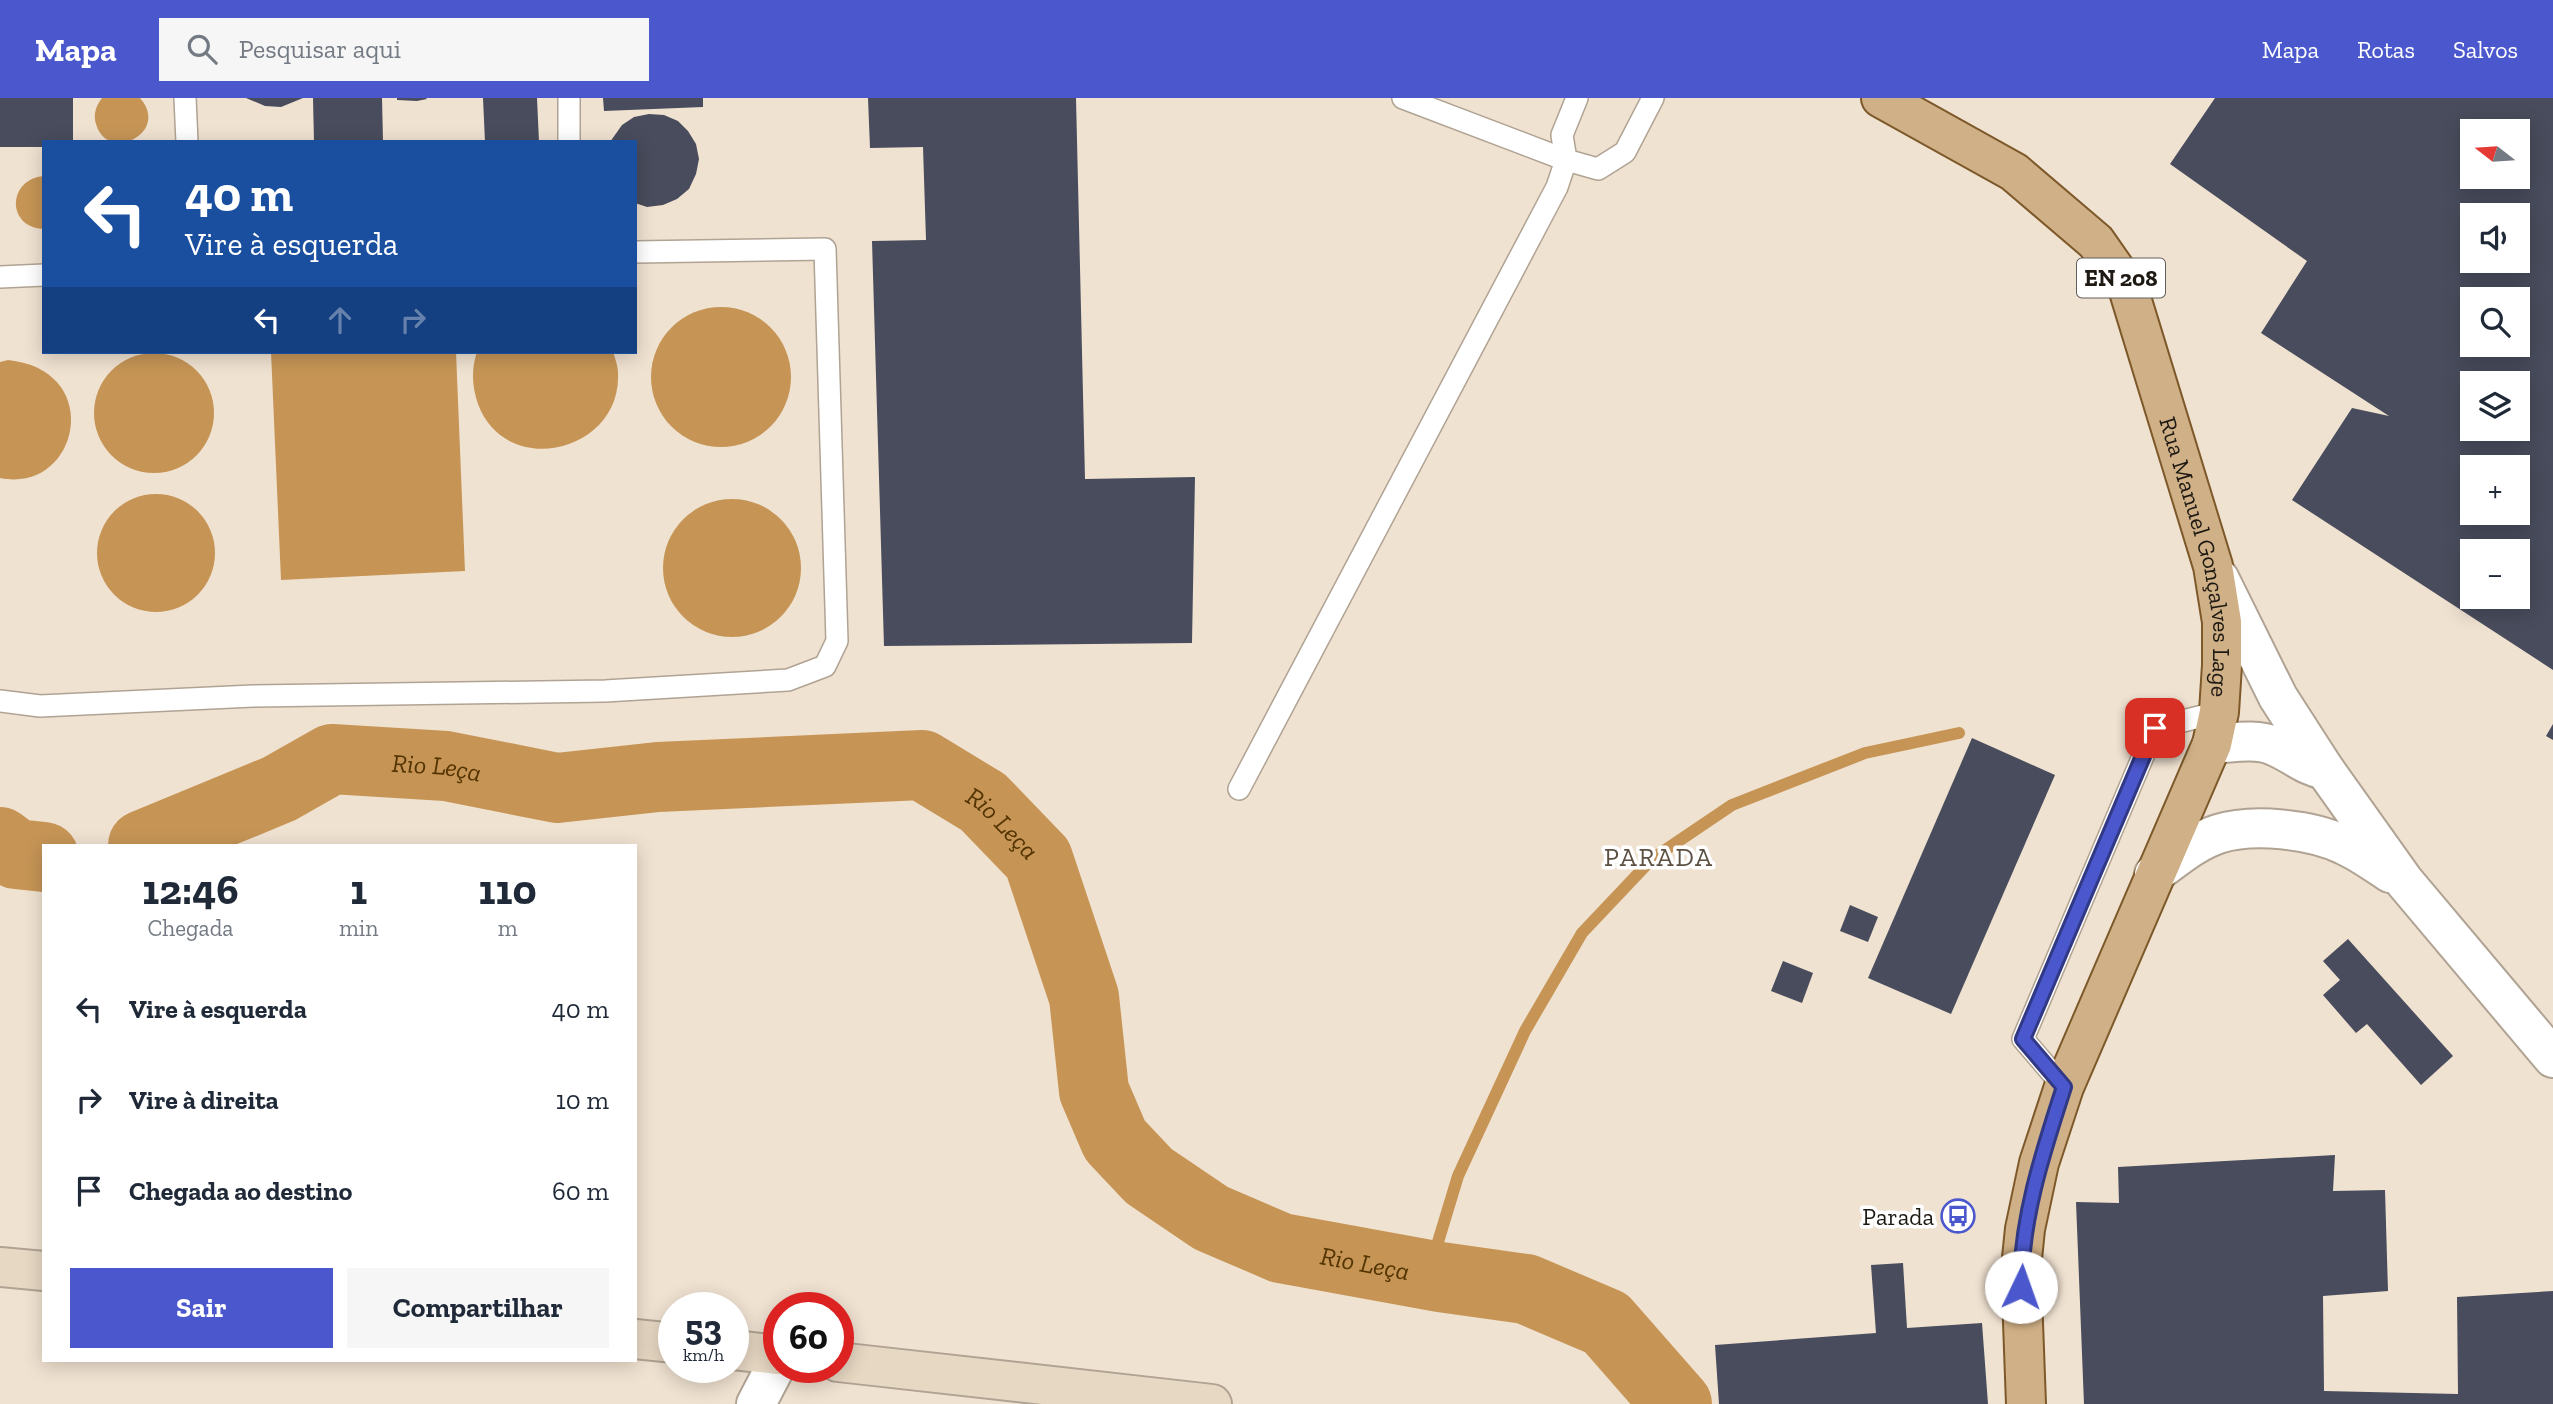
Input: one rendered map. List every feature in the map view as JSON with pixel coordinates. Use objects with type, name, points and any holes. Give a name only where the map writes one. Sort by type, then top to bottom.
[{"type":"main road","name":"Rua Manuel Gonçalves Lage","points":[[1901,103],[2014,172],[2096,242],[2128,288],[2213,566],[2222,622],[2216,728],[2064,1087],[2039,1163],[2024,1242],[2021,1307],[2026,1404]]},
{"type":"main road","points":[[0,1266],[42,1272]]},
{"type":"main road","points":[[637,1339],[658,1341]]},
{"type":"main road","points":[[854,1364],[1212,1404]]},
{"type":"street","points":[[2213,566],[2278,697],[2325,770],[2404,881],[2553,1058]]},
{"type":"street","points":[[2216,728],[2275,746],[2308,766],[2325,770]]},
{"type":"street","points":[[2154,874],[2192,847],[2218,834],[2270,829],[2320,835],[2345,845],[2404,881]]},
{"type":"street","points":[[757,1404],[767,1383]]},
{"type":"lane","points":[[185,98],[187,140]]},
{"type":"lane","points":[[569,98],[569,140]]},
{"type":"lane","points":[[1403,98],[1566,160],[1598,169],[1625,152],[1653,98]]},
{"type":"lane","points":[[1239,789],[1557,187],[1566,160],[1562,135],[1577,98]]},
{"type":"lane","points":[[0,701],[40,706],[253,696],[605,691],[788,680],[825,666],[837,641],[825,249],[637,253]]},
{"type":"lane","points":[[0,277],[42,275]]},
{"type":"lane","points":[[2064,1087],[2023,1039],[2155,728],[2216,728]]},
{"type":"shaded area","points":[[102,98],[140,98],[147,111],[148,122],[143,132],[134,139],[109,140],[102,136],[96,124],[97,107]]},
{"type":"shaded area","points":[[42,176],[42,229],[32,227],[23,221],[18,213],[18,194],[23,185]]},
{"type":"shaded area","points":[[721,307],[748,312],[770,328],[786,350],[791,377],[786,404],[770,426],[748,442],[721,447],[694,442],[672,426],[656,404],[651,377],[656,350],[672,328],[694,312]]},
{"type":"shaded area","points":[[142,354],[166,354],[187,363],[197,370],[204,380],[213,401],[213,425],[204,446],[197,456],[187,463],[166,472],[142,472],[121,463],[111,456],[104,446],[95,425],[95,401],[104,380],[111,370],[121,363]]},
{"type":"shaded area","points":[[271,354],[456,354],[465,571],[281,580]]},
{"type":"shaded area","points":[[477,354],[614,354],[618,373],[614,400],[602,422],[583,438],[560,447],[536,448],[512,442],[492,428],[478,404],[474,391]]},
{"type":"shaded area","points":[[8,360],[39,369],[59,385],[69,406],[70,429],[63,450],[48,468],[27,478],[0,478],[0,362]]},
{"type":"shaded area","points":[[156,494],[179,498],[198,511],[211,530],[215,553],[211,576],[198,595],[179,608],[156,612],[133,608],[114,595],[101,576],[97,553],[101,530],[114,511],[133,498]]},
{"type":"shaded area","points":[[732,499],[759,504],[781,519],[796,541],[801,568],[796,595],[781,617],[759,632],[732,637],[705,632],[683,617],[668,595],[663,568],[668,541],[683,519],[705,504]]},
{"type":"building","points":[[0,98],[73,98],[73,140],[42,140],[42,147],[0,147]]},
{"type":"building","points":[[246,98],[303,98],[281,107],[265,106]]},
{"type":"building","points":[[313,98],[382,98],[383,140],[314,140]]},
{"type":"building","points":[[397,98],[426,98],[427,99],[417,101]]},
{"type":"building","points":[[483,98],[537,98],[539,140],[485,140]]},
{"type":"building","points":[[603,98],[703,98],[703,107],[604,111]]},
{"type":"building","points":[[868,98],[1076,98],[1085,479],[1195,477],[1192,643],[884,646],[872,241],[926,240],[923,147],[870,148]]},
{"type":"building","points":[[2215,98],[2553,98],[2553,670],[2292,500],[2352,408],[2389,416],[2261,333],[2307,261],[2170,164]]},
{"type":"building","points":[[664,115],[678,121],[696,144],[699,159],[689,189],[677,199],[663,205],[647,207],[637,204],[637,140],[611,140],[622,125],[634,117]]},
{"type":"building","points":[[2553,724],[2553,740],[2546,736]]},
{"type":"building","points":[[1972,738],[2055,775],[1951,1014],[1868,978]]},
{"type":"building","points":[[1850,905],[1878,917],[1868,942],[1840,931]]},
{"type":"building","points":[[2348,939],[2453,1056],[2421,1085],[2367,1024],[2356,1033],[2323,995],[2340,980],[2323,961]]},
{"type":"building","points":[[1783,961],[1813,973],[1802,1003],[1771,991]]},
{"type":"building","points":[[2335,1155],[2333,1191],[2385,1190],[2388,1291],[2323,1296],[2324,1391],[2458,1394],[2457,1297],[2553,1291],[2553,1404],[2084,1404],[2076,1202],[2119,1203],[2118,1167]]},
{"type":"building","points":[[1903,1263],[1907,1328],[1982,1323],[1988,1404],[1719,1404],[1715,1345],[1876,1333],[1871,1265]]},
{"type":"waterway","points":[[1428,1275],[1458,1176],[1525,1031],[1582,933],[1652,859],[1732,805],[1865,753],[1959,733]]},
{"type":"waterway","name":"Rio Leça","points":[[145,844],[279,789],[332,759],[446,766],[557,788],[658,777],[922,765],[983,802],[1038,859],[1084,997],[1094,1091],[1115,1140],[1149,1176],[1211,1218],[1281,1248],[1440,1277],[1526,1289],[1606,1323],[1677,1404]]},
{"type":"waterway","name":"Rio Leça","points":[[0,842],[16,854],[42,857]]},
{"type":"place","name":"Parada","points":[[1958,1216]]},
{"type":"district","name":"PARADA","points":[[1659,857]]},
{"type":"route","points":[[2021,1287],[2025,1230],[2039,1163],[2064,1087],[2023,1039],[2155,728]]}]
